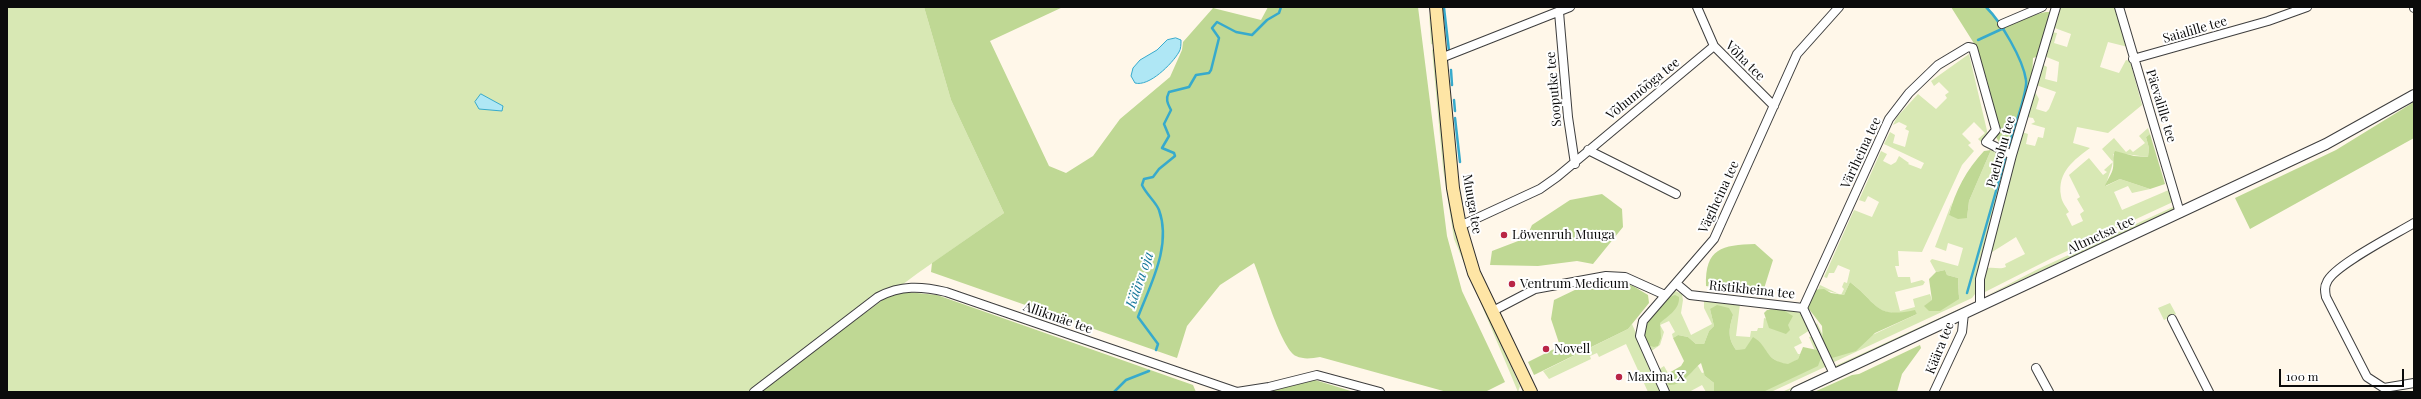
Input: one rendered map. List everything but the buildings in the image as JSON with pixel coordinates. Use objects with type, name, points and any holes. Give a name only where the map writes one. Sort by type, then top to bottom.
[{"type":"main road","name":"Muuga tee","points":[[1436,7],[1453,188],[1460,226],[1474,273],[1491,312],[1531,392]]},
{"type":"street","points":[[1441,58],[1570,7]]},
{"type":"street","name":"Võha tee","points":[[1697,7],[1714,46],[1774,106]]},
{"type":"street","points":[[2002,24],[2042,7]]},
{"type":"street","name":"Paelrohu tee","points":[[1980,305],[1980,279],[2012,155],[2056,7]]},
{"type":"street","name":"Päevalille tee","points":[[2119,7],[2133,59],[2180,213]]},
{"type":"street","name":"Saialille tee","points":[[2133,59],[2268,21],[2307,7]]},
{"type":"street","name":"Vägiheina tee","points":[[1665,392],[1640,336],[1643,321],[1665,295],[1677,284],[1714,239],[1801,48],[1837,8]]},
{"type":"street","name":"Sooputke tee","points":[[1559,12],[1568,117],[1575,164]]},
{"type":"street","name":"Võhumõõga tee","points":[[1460,226],[1540,189],[1575,164],[1588,150],[1714,46]]},
{"type":"street","name":"Väriheina tee","points":[[1803,308],[1889,119],[1910,93],[1938,65],[1968,47],[1973,48],[1996,130],[1986,142],[2012,155]]},
{"type":"street","name":"Altmetsa tee","points":[[1796,392],[2326,144],[2414,95]]},
{"type":"street","points":[[1588,150],[1676,194]]},
{"type":"street","points":[[2414,223],[2337,269],[2326,282],[2326,297],[2367,377],[2383,390],[2414,383]]},
{"type":"street","points":[[1491,312],[1535,289],[1606,276],[1625,277],[1665,295]]},
{"type":"street","name":"Ristikheina tee","points":[[1677,284],[1690,296],[1803,308],[1834,374]]},
{"type":"street","name":"Allikmäe tee","points":[[754,392],[878,297],[890,291],[912,287],[925,287],[946,292],[1237,392],[1269,387],[1317,375],[1380,392]]},
{"type":"street","name":"Käära tee","points":[[1934,392],[1962,332],[1964,313]]},
{"type":"street","points":[[2172,319],[2209,392]]},
{"type":"street","points":[[2036,368],[2049,392]]},
{"type":"green space","points":[[7,7],[924,7],[951,100],[1004,213],[918,273],[758,392],[7,392]]},
{"type":"green space","points":[[924,7],[1063,7],[990,41],[1049,166],[1066,173],[1093,156],[1120,119],[1170,77],[1182,50],[1183,42],[1213,8],[1261,20],[1268,7],[1418,7],[1447,236],[1462,291],[1505,382],[1487,391],[1447,392],[1320,357],[1305,358],[1296,356],[1290,351],[1278,328],[1254,263],[1220,285],[1187,326],[1177,358],[931,272],[932,263],[1004,213],[951,100]]},
{"type":"green space","points":[[1951,7],[1988,7],[1995,18],[2006,25],[2040,13],[2049,12],[2050,16],[2039,56],[2033,58],[2032,77],[2011,145],[2004,145],[1999,142],[1996,137],[1998,125],[1987,80],[1975,45]]},
{"type":"green space","points":[[2058,7],[2117,7],[2128,47],[2108,42],[2100,67],[2119,73],[2126,60],[2130,61],[2142,105],[2108,133],[2077,127],[2073,143],[2090,148],[2078,157],[2064,173],[2060,188],[2063,203],[2069,212],[2066,214],[2072,226],[2083,221],[2080,214],[2084,211],[2077,199],[2080,197],[2069,175],[2089,158],[2103,175],[2107,172],[2104,170],[2113,162],[2106,186],[2120,179],[2150,189],[2132,193],[2128,186],[2114,192],[2122,210],[2171,189],[2175,201],[2052,258],[1983,293],[1981,285],[1985,269],[2006,267],[2005,264],[2025,254],[2016,237],[1989,254],[2022,132],[2028,134],[2026,144],[2035,146],[2038,137],[2043,138],[2045,128],[2031,124],[2035,122],[2033,118],[2027,117],[2034,90],[2039,99],[2036,109],[2046,112],[2049,109],[2056,92],[2036,85],[2042,64],[2047,67],[2045,79],[2057,82],[2059,62],[2044,56],[2051,32],[2057,33],[2054,43],[2067,47],[2071,34],[2052,27]]},
{"type":"green space","points":[[1429,13],[1435,45],[1431,44]]},
{"type":"green space","points":[[1435,48],[1440,98],[1479,297],[1520,386],[1518,392],[1454,239],[1443,169],[1432,50]]},
{"type":"green space","points":[[1969,54],[1988,135],[1982,143],[1978,139],[1985,133],[1974,122],[1962,134],[1971,143],[1968,145],[1974,151],[1962,165],[1922,252],[1898,251],[1899,266],[1895,266],[1898,277],[1910,277],[1911,283],[1922,280],[1925,282],[1923,285],[1895,292],[1900,311],[1915,307],[1913,299],[1930,294],[1932,300],[1959,295],[1958,278],[1947,275],[1945,270],[1936,272],[1930,261],[1932,259],[1958,266],[1963,248],[1948,243],[1946,251],[1935,247],[1952,202],[1949,215],[1967,218],[1969,201],[1991,150],[1996,150],[2008,156],[1975,294],[1972,298],[1832,363],[1815,326],[1817,323],[1832,354],[1917,314],[1915,311],[1891,313],[1884,311],[1872,303],[1850,282],[1844,295],[1841,295],[1844,289],[1842,287],[1844,282],[1847,283],[1850,270],[1838,265],[1834,273],[1829,273],[1827,278],[1824,277],[1854,210],[1872,217],[1879,202],[1868,196],[1865,202],[1859,200],[1881,151],[1887,154],[1883,161],[1891,165],[1896,162],[1899,156],[1909,163],[1908,164],[1921,169],[1924,163],[1884,144],[1890,132],[1895,135],[1893,143],[1905,147],[1909,131],[1905,129],[1907,126],[1899,122],[1893,125],[1897,117],[1918,94],[1936,109],[1947,98],[1945,95],[1949,92],[1939,82],[1934,86],[1931,81]]},
{"type":"green space","points":[[2414,102],[2414,138],[2250,229],[2235,198],[2336,150]]},
{"type":"green space","points":[[2148,128],[2150,134],[2146,137],[2149,148],[2148,157],[2113,154],[2113,162],[2102,149],[2114,138],[2126,152],[2130,149],[2133,152],[2145,143],[2139,136]]},
{"type":"green space","points":[[2150,134],[2165,184],[2150,189],[2120,179],[2105,186],[2112,170],[2115,151],[2134,156],[2148,157],[2149,148],[2146,137]]},
{"type":"green space","points":[[1991,150],[1969,201],[1967,218],[1958,219],[1949,215],[1955,197],[1967,173],[1984,151]]},
{"type":"green space","points":[[1602,194],[1622,209],[1623,227],[1593,264],[1577,261],[1538,266],[1490,265],[1492,251],[1526,238],[1532,225],[1570,200]]},
{"type":"green space","points":[[2175,206],[2174,210],[1986,296],[2038,269]]},
{"type":"green space","points":[[1755,244],[1773,260],[1762,295],[1706,286],[1706,273],[1712,256],[1725,248]]},
{"type":"green space","points":[[1945,270],[1947,275],[1958,278],[1959,299],[1940,311],[1929,311],[1924,306],[1932,300],[1929,279],[1936,272]]},
{"type":"green space","points":[[1621,282],[1633,286],[1648,295],[1649,303],[1628,329],[1534,375],[1528,362],[1560,346],[1551,319],[1554,300],[1581,287]]},
{"type":"green space","points":[[1850,282],[1884,311],[1902,312],[1915,310],[1917,314],[1875,333],[1856,351],[1832,358],[1823,344],[1822,326],[1802,300],[1807,290],[1824,289],[1831,293],[1844,295]]},
{"type":"green space","points":[[1820,285],[1839,294],[1824,290],[1818,290]]},
{"type":"green space","points":[[1675,291],[1682,294],[1683,300],[1681,313],[1691,335],[1712,324],[1704,308],[1704,300],[1740,304],[1736,336],[1750,337],[1751,331],[1757,331],[1758,328],[1763,328],[1764,318],[1768,319],[1770,307],[1801,313],[1810,330],[1799,337],[1802,343],[1794,347],[1798,354],[1800,354],[1798,359],[1788,365],[1783,364],[1759,351],[1747,349],[1736,350],[1730,337],[1733,315],[1710,309],[1714,326],[1709,331],[1704,344],[1696,344],[1688,337],[1678,335],[1673,338],[1672,334],[1675,332],[1669,321],[1660,325],[1664,332],[1660,345],[1650,352],[1642,327],[1670,294]]},
{"type":"green space","points":[[907,292],[937,295],[1193,385],[1196,392],[758,392],[888,296]]},
{"type":"green space","points":[[1675,295],[1679,297],[1678,305],[1673,312],[1660,323],[1661,338],[1658,346],[1654,347],[1647,345],[1643,334],[1645,325],[1661,304]]},
{"type":"green space","points":[[1972,303],[1839,367],[1835,366]]},
{"type":"green space","points":[[2170,303],[2176,314],[2164,320],[2158,308]]},
{"type":"green space","points":[[1717,305],[1729,308],[1733,315],[1730,337],[1736,350],[1745,349],[1753,337],[1762,345],[1774,360],[1788,364],[1798,359],[1803,347],[1817,350],[1821,358],[1818,366],[1763,392],[1714,392],[1714,383],[1705,376],[1701,363],[1679,383],[1669,385],[1666,381],[1667,374],[1681,366],[1684,361],[1673,338],[1678,335],[1688,337],[1696,344],[1704,344],[1709,331],[1714,326],[1710,309]]},
{"type":"green space","points":[[1767,310],[1783,310],[1793,316],[1788,325],[1790,330],[1786,334],[1769,328],[1764,313]]},
{"type":"green space","points":[[1632,324],[1662,392],[1648,392],[1626,344],[1599,357],[1597,353],[1590,356],[1591,359],[1549,379],[1543,371],[1628,329]]},
{"type":"green space","points":[[1813,336],[1827,366],[1771,392],[1754,392],[1819,360],[1809,337]]},
{"type":"green space","points":[[1920,345],[1921,348],[1902,374],[1897,392],[1814,392],[1852,375],[1859,374]]},
{"type":"green space","points":[[1664,366],[1668,373],[1667,374],[1698,366],[1702,373],[1705,372],[1705,376],[1714,383],[1714,392],[1706,392],[1702,385],[1689,392],[1668,392],[1658,370]]},
{"type":"green space","points":[[1827,371],[1786,392],[1782,392]]},
{"type":"green space","points":[[1302,376],[1354,392],[1251,392]]},
{"type":"water","points":[[1176,38],[1181,40],[1181,48],[1176,57],[1166,68],[1160,74],[1147,82],[1135,83],[1131,76],[1133,68],[1140,60],[1157,50],[1167,40]]},
{"type":"water","points":[[481,94],[503,106],[502,111],[479,109],[475,102]]},
{"type":"waterway","name":"Käära oja","points":[[1156,350],[1158,344],[1138,317],[1158,265],[1163,237],[1162,224],[1158,207],[1142,185],[1144,179],[1153,177],[1159,169],[1175,156],[1174,153],[1162,148],[1169,136],[1164,124],[1171,110],[1167,102],[1167,97],[1169,92],[1189,87],[1196,75],[1209,73],[1219,38],[1212,28],[1217,22],[1236,32],[1252,35],[1267,20],[1279,13],[1281,7]]},
{"type":"waterway","points":[[1986,7],[2010,41],[2021,62],[2026,80],[2023,102],[2009,145]]},
{"type":"waterway","points":[[1444,8],[1449,51]]},
{"type":"waterway","points":[[1978,40],[2004,28]]},
{"type":"waterway","points":[[1451,70],[1452,85]]},
{"type":"waterway","points":[[1454,100],[1455,111]]},
{"type":"waterway","points":[[1455,118],[1460,162]]},
{"type":"waterway","points":[[1967,293],[2006,156]]},
{"type":"waterway","name":"Käära oja","points":[[1114,392],[1126,380],[1149,371]]},
{"type":"place","name":"Löwenruh Muuga","points":[[1504,235]]},
{"type":"place","name":"Ventrum Medicum","points":[[1512,284]]},
{"type":"place","name":"Novell","points":[[1546,349]]},
{"type":"place","name":"Maxima X","points":[[1619,377]]}]
